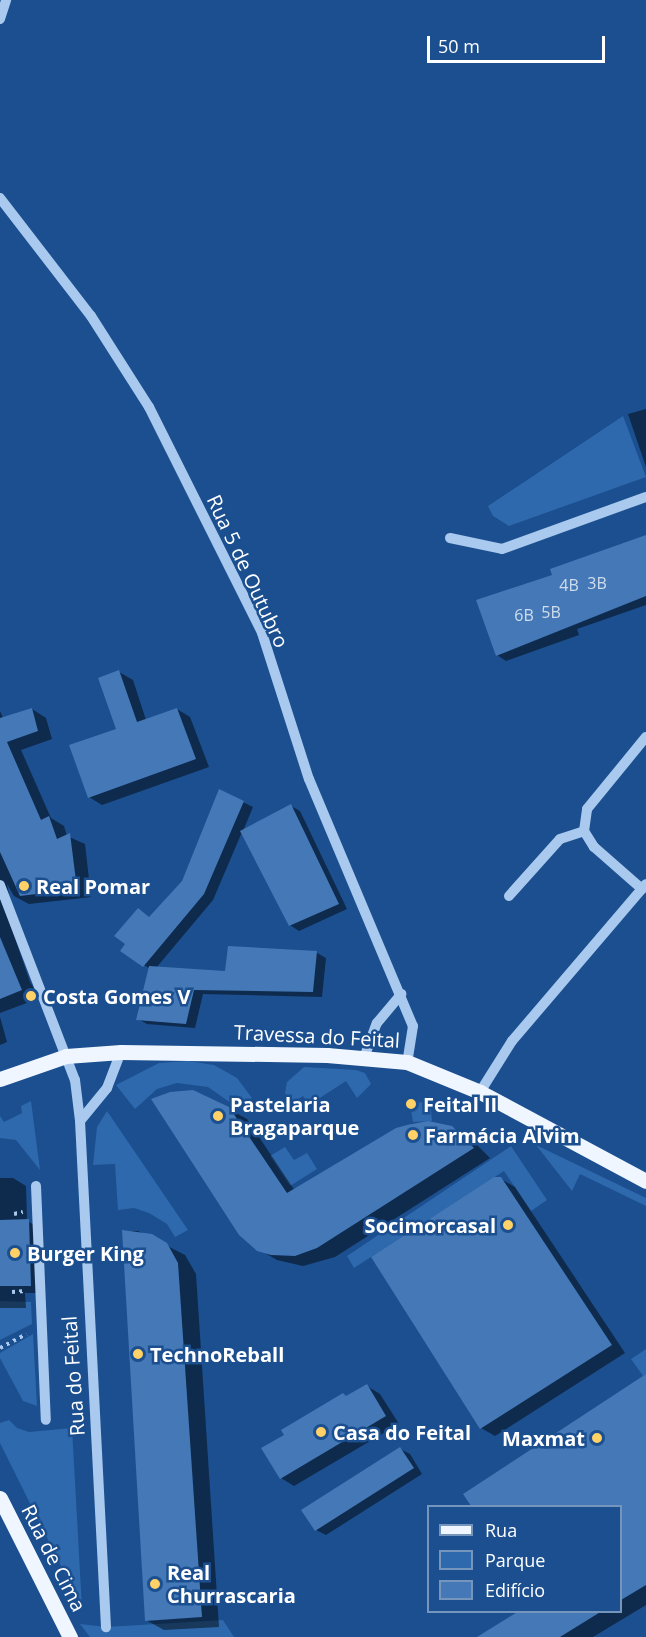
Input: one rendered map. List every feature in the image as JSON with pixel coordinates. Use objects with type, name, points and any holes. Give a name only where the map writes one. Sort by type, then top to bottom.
[{"type":"main road","name":"Travessa do Feital","points":[[0,1079],[66,1056],[121,1052],[364,1058],[407,1062],[480,1092],[646,1180]]},
{"type":"main road","name":"Rua de Cima","points":[[0,1498],[70,1637]]},
{"type":"street","points":[[0,18],[6,0]]},
{"type":"street","name":"Rua 5 de Outubro","points":[[0,198],[91,316],[149,407],[262,633],[309,779],[401,994],[412,1026],[407,1062]]},
{"type":"street","points":[[450,538],[502,549],[646,497]]},
{"type":"street","points":[[480,1092],[512,1041],[644,886],[594,847],[584,831],[587,809],[646,737]]},
{"type":"street","points":[[509,896],[560,839],[584,831]]},
{"type":"street","name":"Rua do Feital","points":[[0,885],[75,1080],[80,1121],[86,1303],[106,1627]]},
{"type":"street","points":[[364,1058],[377,1023],[401,994]]},
{"type":"street","points":[[80,1121],[107,1088],[121,1052]]},
{"type":"street","points":[[36,1186],[46,1420]]},
{"type":"path","points":[[0,1348],[33,1330]]},
{"type":"green space","points":[[623,416],[646,477],[509,526],[493,516],[488,506]]},
{"type":"green space","points":[[188,1061],[214,1065],[237,1078],[252,1098],[238,1108],[208,1087],[177,1083],[157,1089],[135,1109],[116,1085],[159,1063]]},
{"type":"green space","points":[[304,1067],[356,1070],[365,1073],[371,1084],[357,1098],[346,1081],[309,1105],[303,1096],[291,1104],[285,1093],[287,1082]]},
{"type":"green space","points":[[31,1101],[40,1170],[16,1140],[0,1138],[0,1116],[4,1122],[22,1113],[21,1106]]},
{"type":"green space","points":[[430,1101],[432,1121],[413,1122],[410,1104]]},
{"type":"green space","points":[[107,1111],[188,1230],[175,1237],[167,1224],[149,1213],[134,1208],[118,1210],[115,1164],[93,1165],[97,1127]]},
{"type":"green space","points":[[536,1145],[646,1198],[646,1206],[580,1174],[572,1191]]},
{"type":"green space","points":[[511,1146],[547,1200],[531,1211],[504,1171],[354,1268],[347,1256]]},
{"type":"green space","points":[[285,1147],[294,1160],[307,1153],[317,1169],[290,1186],[270,1156]]},
{"type":"green space","points":[[0,1301],[31,1302],[32,1324],[0,1340]]},
{"type":"green space","points":[[33,1334],[37,1406],[23,1401],[0,1358],[0,1353]]},
{"type":"green space","points":[[646,1349],[646,1374],[643,1376],[631,1359]]},
{"type":"green space","points":[[9,1420],[17,1428],[29,1432],[72,1428],[82,1608],[0,1443],[0,1423]]},
{"type":"green space","points":[[223,1620],[234,1637],[90,1637],[80,1624],[106,1627]]},
{"type":"building","points":[[646,535],[646,596],[496,656],[476,600],[552,575],[550,569]]},
{"type":"building","points":[[119,670],[137,722],[177,708],[196,759],[88,798],[69,745],[116,729],[98,678]]},
{"type":"building","points":[[32,708],[38,731],[7,742],[41,820],[49,816],[57,839],[70,833],[77,889],[20,896],[0,852],[0,718]]},
{"type":"building","points":[[219,789],[244,801],[204,894],[143,967],[120,951],[125,944],[114,936],[138,908],[149,917],[182,881]]},
{"type":"building","points":[[291,804],[339,904],[289,926],[240,831]]},
{"type":"building","points":[[0,937],[22,990],[0,999]]},
{"type":"building","points":[[228,946],[317,951],[313,992],[194,990],[186,1024],[136,1020],[149,966],[225,971]]},
{"type":"building","points":[[193,1090],[229,1107],[287,1193],[396,1128],[407,1125],[428,1121],[452,1126],[474,1148],[317,1248],[295,1256],[271,1255],[257,1251],[239,1235],[151,1099],[170,1092]]},
{"type":"building","points":[[494,1177],[501,1177],[612,1345],[480,1429],[371,1257]]},
{"type":"building","name":"Burger King","points":[[29,1219],[31,1286],[0,1286],[0,1220]]},
{"type":"building","points":[[122,1230],[152,1234],[167,1243],[178,1263],[202,1617],[145,1621]]},
{"type":"building","name":"Maxmat","points":[[646,1374],[646,1585],[622,1599],[622,1505],[470,1505],[463,1494]]},
{"type":"building","name":"Casa do Feital","points":[[367,1384],[386,1416],[280,1479],[261,1448],[284,1435],[281,1430],[343,1393],[346,1396]]},
{"type":"building","points":[[400,1447],[414,1468],[315,1531],[301,1510]]},
{"type":"building","points":[[516,1613],[599,1613],[560,1637],[477,1637]]},
{"type":"place","name":"Real Pomar","points":[[24,886]]},
{"type":"place","name":"Costa Gomes V","points":[[31,996]]},
{"type":"place","name":"Feital II","points":[[411,1104]]},
{"type":"place","name":"Pastelaria Bragaparque","points":[[218,1116]]},
{"type":"place","name":"Farmácia Alvim","points":[[413,1135]]},
{"type":"place","name":"Socimorcasal","points":[[508,1225]]},
{"type":"place","name":"Burger King","points":[[15,1253]]},
{"type":"place","name":"TechnoReball","points":[[138,1354]]},
{"type":"place","name":"Casa do Feital","points":[[321,1432]]},
{"type":"place","name":"Maxmat","points":[[597,1438]]},
{"type":"place","name":"Real Churrascaria","points":[[155,1584]]}]
